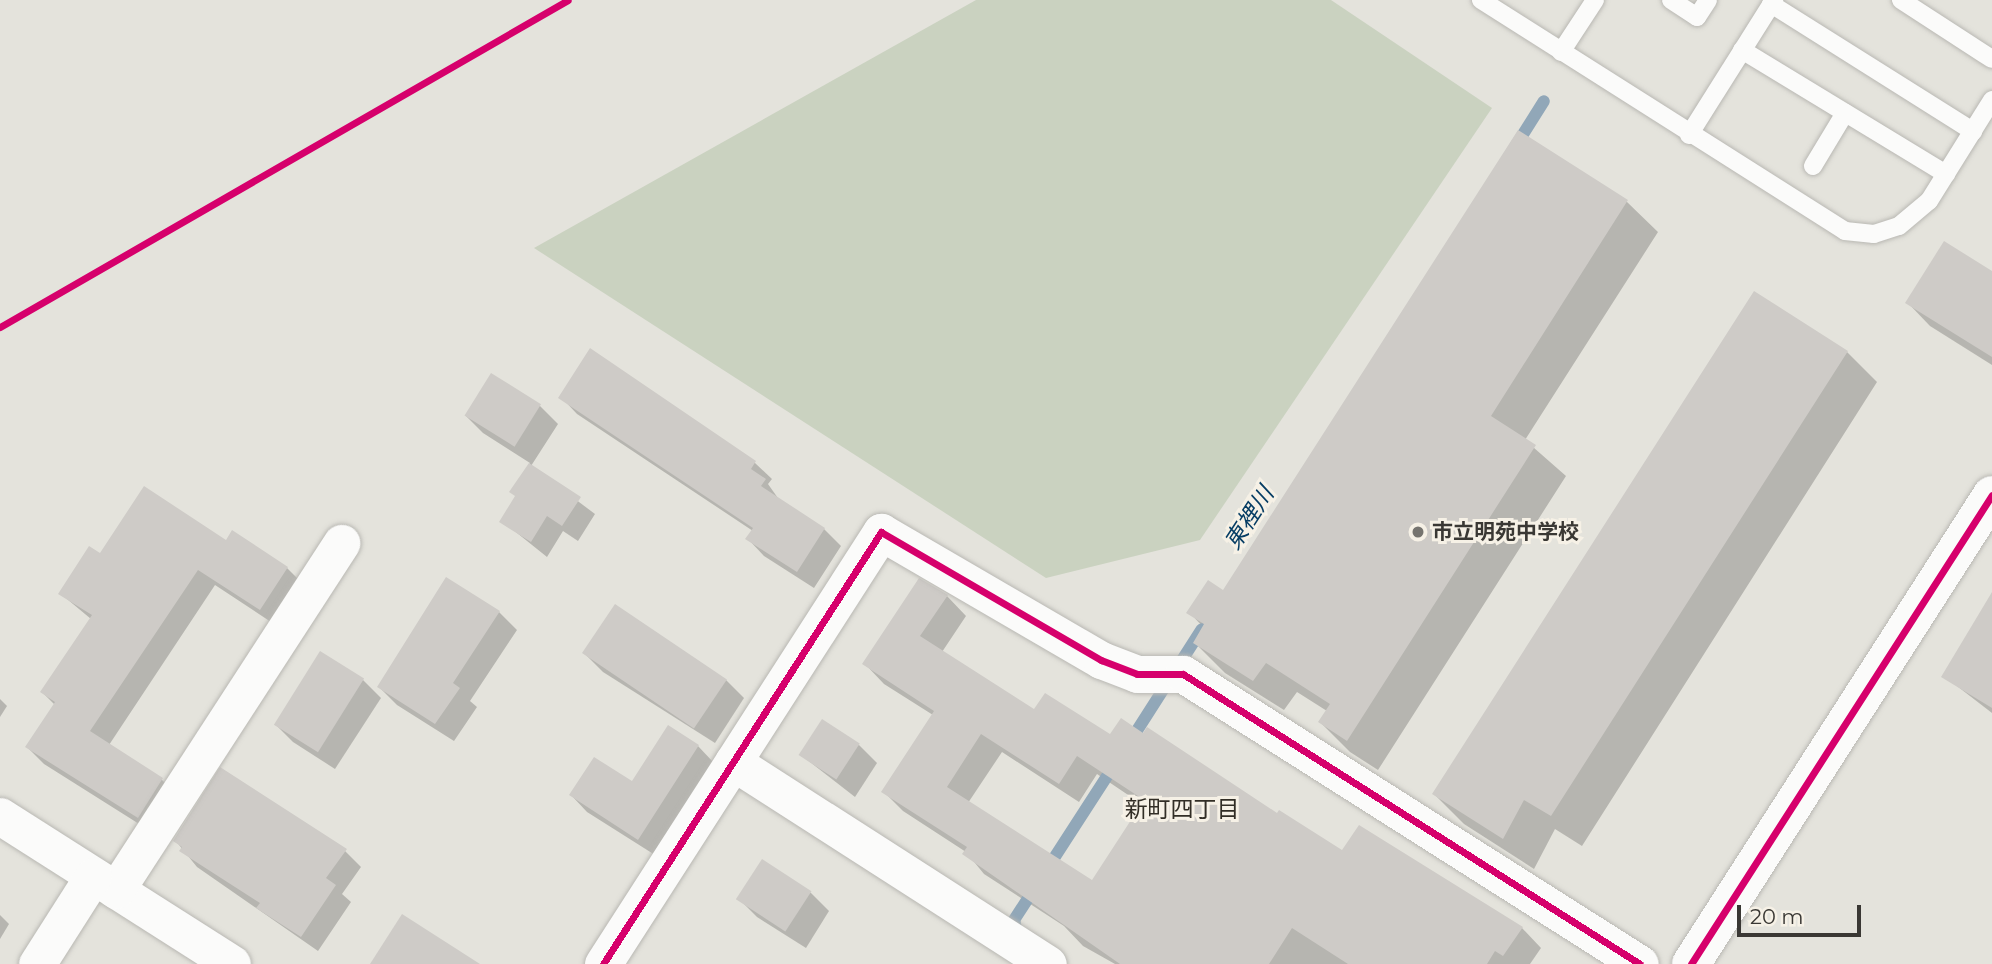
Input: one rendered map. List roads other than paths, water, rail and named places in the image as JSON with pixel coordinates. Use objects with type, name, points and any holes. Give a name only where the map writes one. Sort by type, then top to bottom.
[{"type":"street","points":[[1691,964],[1992,495]]},
{"type":"street","points":[[603,964],[881,532],[1101,660],[1137,674],[1183,674],[1640,964]]},
{"type":"street","points":[[37,964],[105,883],[341,543]]},
{"type":"street","points":[[733,762],[1048,964]]},
{"type":"street","points":[[0,816],[232,964]]},
{"type":"lane","points":[[1481,0],[1504,6],[1561,52],[1845,231],[1874,233],[1899,226],[1929,201],[1992,100]]},
{"type":"lane","points":[[1561,52],[1595,0]]},
{"type":"lane","points":[[1671,0],[1697,17],[1709,0]]},
{"type":"lane","points":[[1901,0],[1992,59]]},
{"type":"lane","points":[[1689,135],[1772,2],[1973,131]]},
{"type":"lane","points":[[1742,50],[1946,174]]},
{"type":"lane","points":[[1813,166],[1845,113]]},
{"type":"waterway","name":"東裡川","points":[[1515,147],[1544,101]]},
{"type":"waterway","name":"東裡川","points":[[1129,743],[1202,629]]},
{"type":"waterway","name":"東裡川","points":[[1047,869],[1115,764]]},
{"type":"waterway","name":"東裡川","points":[[1018,936],[1014,920],[1035,888]]},
{"type":"place","name":"市立明苑中学校","points":[[1418,532]]},
{"type":"district","name":"新町四丁目","points":[[1182,809]]}]
